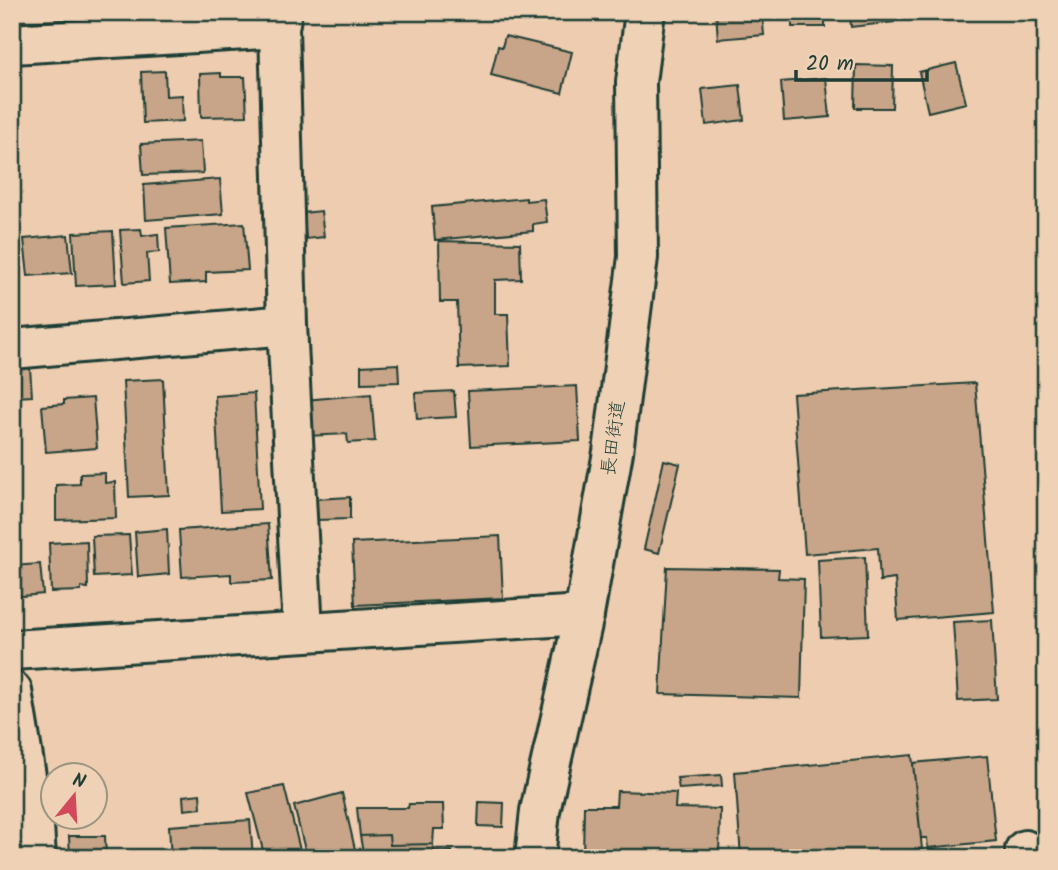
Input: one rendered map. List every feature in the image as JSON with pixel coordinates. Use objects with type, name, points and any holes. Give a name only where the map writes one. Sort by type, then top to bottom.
[{"type":"street","name":"長田街道","points":[[535,858],[540,811],[584,615],[613,452],[638,257],[636,82],[645,12]]},
{"type":"street","points":[[12,44],[281,20],[287,325],[303,631]]},
{"type":"street","points":[[12,349],[287,325]]},
{"type":"street","points":[[12,650],[584,615]]},
{"type":"street","points":[[12,691],[34,825],[36,858]]},
{"type":"building","points":[[716,12],[762,12],[764,35],[718,39]]},
{"type":"building","points":[[792,12],[825,12],[825,27],[792,27]]},
{"type":"building","points":[[850,12],[893,12],[894,22],[851,27]]},
{"type":"building","points":[[910,12],[952,12],[952,17],[911,18]]},
{"type":"building","points":[[505,36],[572,52],[562,93],[491,75],[498,46],[502,47]]},
{"type":"building","points":[[956,63],[966,103],[928,112],[919,72]]},
{"type":"building","points":[[856,65],[893,66],[892,108],[855,108]]},
{"type":"building","points":[[165,71],[166,96],[182,95],[183,121],[143,123],[141,72]]},
{"type":"building","points":[[221,73],[221,77],[245,77],[247,116],[201,117],[200,74]]},
{"type":"building","points":[[826,78],[830,117],[784,121],[781,82]]},
{"type":"building","points":[[740,85],[744,120],[706,125],[702,89]]},
{"type":"building","points":[[201,141],[203,173],[143,175],[141,144]]},
{"type":"building","points":[[220,179],[223,214],[146,220],[144,185]]},
{"type":"building","points":[[526,198],[526,201],[544,199],[547,222],[533,224],[533,231],[435,240],[432,207]]},
{"type":"building","points":[[321,211],[324,237],[306,239],[303,213]]},
{"type":"building","points":[[244,223],[248,270],[206,272],[206,282],[170,284],[166,228]]},
{"type":"building","points":[[141,229],[142,236],[158,234],[159,252],[147,253],[149,281],[124,283],[120,230]]},
{"type":"building","points":[[113,231],[116,284],[76,286],[73,233]]},
{"type":"building","points":[[68,235],[72,273],[28,276],[24,239]]},
{"type":"building","points":[[12,240],[15,240],[17,295],[12,295]]},
{"type":"building","points":[[439,241],[520,243],[521,279],[495,280],[495,314],[508,314],[510,366],[459,368],[457,302],[440,302]]},
{"type":"building","points":[[398,364],[399,382],[361,383],[361,366]]},
{"type":"building","points":[[30,368],[32,396],[17,397],[16,369]]},
{"type":"building","points":[[163,379],[169,495],[129,497],[123,381]]},
{"type":"building","points":[[975,383],[994,612],[898,620],[895,579],[880,581],[878,548],[805,554],[793,394]]},
{"type":"building","points":[[577,386],[580,441],[471,446],[468,391]]},
{"type":"building","points":[[454,391],[456,417],[417,419],[415,393]]},
{"type":"building","points":[[254,393],[260,509],[221,511],[215,396]]},
{"type":"building","points":[[371,394],[375,441],[348,443],[347,434],[307,436],[305,400]]},
{"type":"building","points":[[93,398],[97,448],[46,452],[42,406],[64,404],[64,400]]},
{"type":"building","points":[[664,460],[680,464],[659,553],[644,549]]},
{"type":"building","points":[[105,473],[105,483],[115,482],[116,518],[56,520],[56,485],[80,484],[80,474]]},
{"type":"building","points":[[350,497],[350,519],[317,520],[316,499]]},
{"type":"building","points":[[268,524],[272,580],[231,582],[231,574],[182,577],[179,530]]},
{"type":"building","points":[[167,529],[169,574],[138,577],[135,532]]},
{"type":"building","points":[[129,535],[132,575],[94,577],[92,536]]},
{"type":"building","points":[[500,536],[503,598],[355,605],[352,543]]},
{"type":"building","points":[[87,541],[88,588],[81,587],[81,591],[51,592],[49,543]]},
{"type":"building","points":[[865,557],[868,635],[821,637],[818,560]]},
{"type":"building","points":[[40,564],[43,594],[12,597],[12,566]]},
{"type":"building","points":[[667,567],[779,569],[778,578],[804,579],[801,698],[660,694]]},
{"type":"building","points":[[992,620],[997,699],[958,701],[953,622]]},
{"type":"building","points":[[912,755],[922,849],[832,858],[741,858],[735,772]]},
{"type":"building","points":[[987,756],[996,841],[928,848],[927,838],[921,838],[913,763]]},
{"type":"building","points":[[721,775],[722,786],[679,789],[677,778]]},
{"type":"building","points":[[284,786],[302,858],[265,858],[248,793]]},
{"type":"building","points":[[617,791],[676,793],[675,808],[720,809],[719,858],[583,858],[584,806],[616,806]]},
{"type":"building","points":[[342,793],[357,858],[307,858],[294,806]]},
{"type":"building","points":[[200,794],[201,808],[184,810],[183,796]]},
{"type":"building","points":[[479,802],[504,803],[503,827],[478,826]]},
{"type":"building","points":[[409,804],[443,804],[444,829],[434,829],[433,844],[390,845],[389,835],[360,836],[357,808],[408,808]]},
{"type":"building","points":[[250,820],[253,858],[171,858],[169,826]]},
{"type":"building","points":[[389,835],[390,845],[433,844],[434,851],[452,851],[452,858],[368,858],[368,854],[363,853],[360,836]]},
{"type":"building","points":[[69,836],[105,836],[106,858],[70,858]]}]
